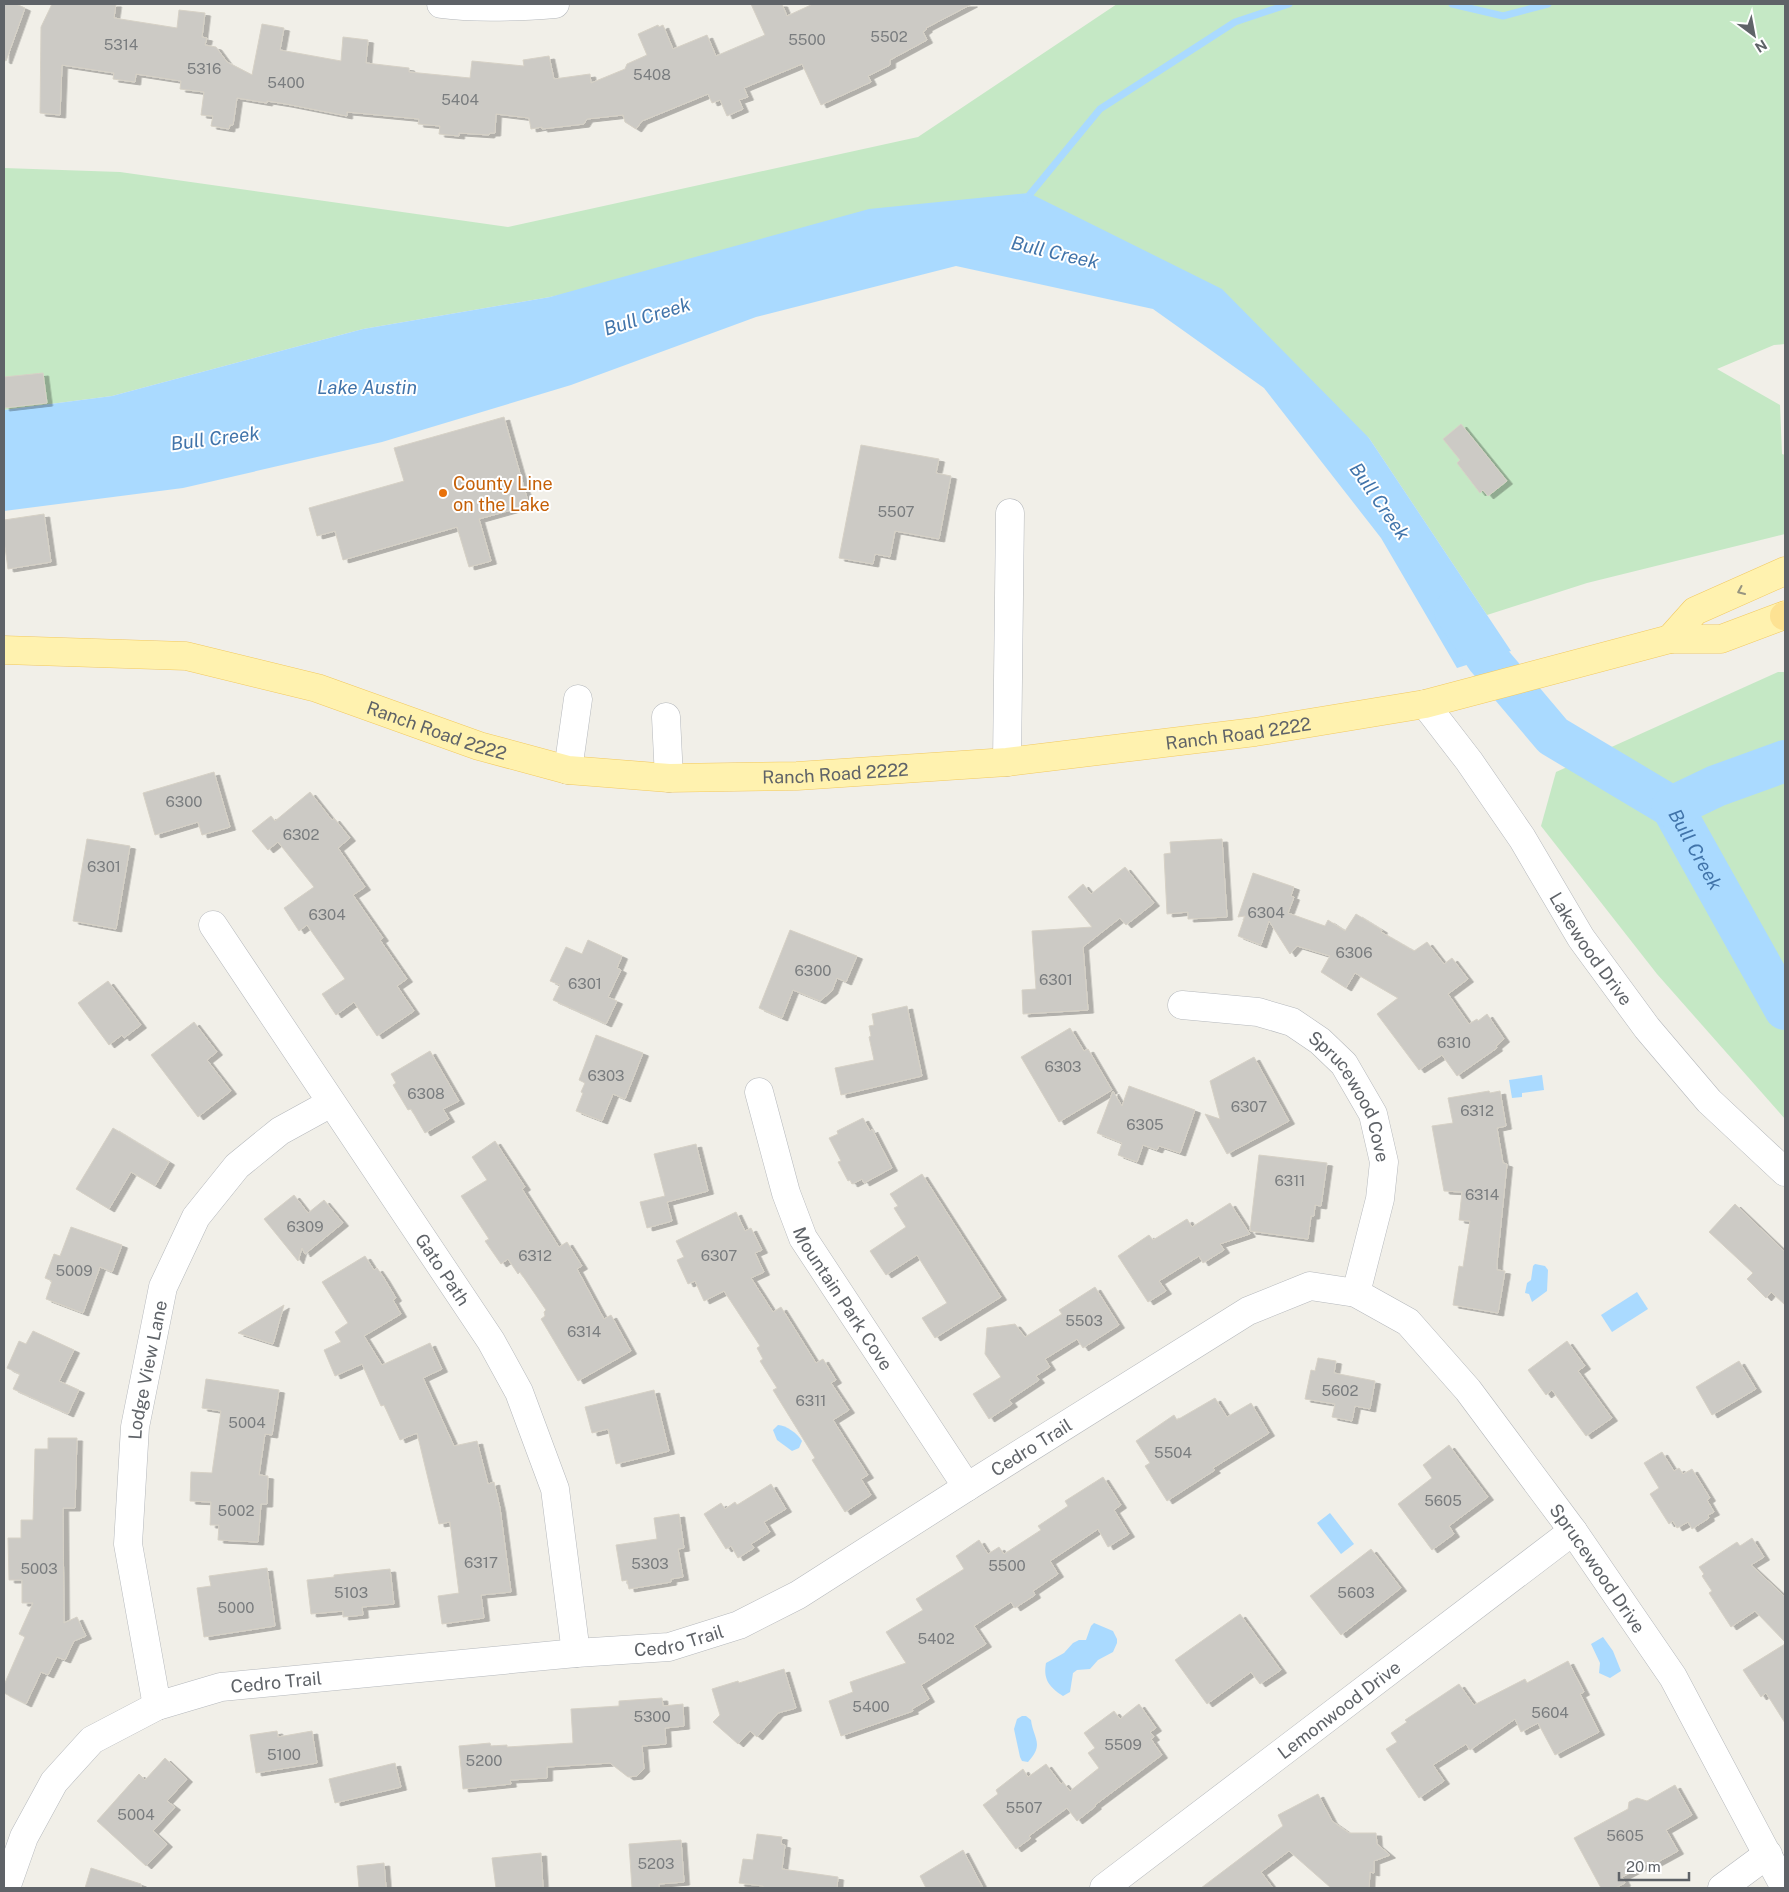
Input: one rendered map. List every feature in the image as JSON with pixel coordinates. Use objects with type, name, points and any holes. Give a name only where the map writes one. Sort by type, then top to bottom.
[{"type":"main road","points":[[1670,639],[1695,611],[1785,571]]},
{"type":"main road","name":"Ranch Road 2222","points":[[4,650],[186,656],[317,688],[479,746],[568,770],[669,778],[797,776],[1007,762],[1255,732],[1425,704],[1670,639],[1721,639],[1785,616]]},
{"type":"street","points":[[440,4],[523,7],[555,4]]},
{"type":"street","points":[[1007,762],[1010,513]]},
{"type":"street","points":[[568,770],[578,699]]},
{"type":"street","name":"Lakewood Drive","points":[[1425,704],[1469,762],[1522,838],[1580,938],[1647,1028],[1709,1101],[1785,1172]]},
{"type":"street","points":[[666,717],[669,778]]},
{"type":"street","name":"Gato Path","points":[[213,925],[490,1341],[518,1392],[555,1489],[576,1653]]},
{"type":"street","name":"Sprucewood Cove","points":[[1182,1005],[1258,1012],[1292,1022],[1320,1041],[1344,1064],[1373,1114],[1384,1162],[1380,1199],[1356,1294]]},
{"type":"street","name":"Mountain Park Cove","points":[[759,1092],[786,1193],[803,1238],[967,1487]]},
{"type":"street","name":"Lodge View Lane","points":[[157,1706],[128,1544],[135,1427],[163,1287],[196,1217],[237,1166],[280,1131],[331,1103]]},
{"type":"street","name":"Cedro Trail","points":[[6,1888],[24,1837],[54,1782],[92,1740],[157,1706],[221,1687],[576,1653],[669,1647],[739,1626],[798,1596],[967,1487],[1248,1311],[1310,1286],[1356,1294]]},
{"type":"street","name":"Sprucewood Drive","points":[[1356,1294],[1408,1322],[1468,1390],[1574,1531],[1673,1677],[1785,1888]]},
{"type":"street","name":"Lemonwood Drive","points":[[1104,1888],[1574,1531]]},
{"type":"street","points":[[1722,1888],[1768,1854]]},
{"type":"green space","points":[[1117,4],[1785,4],[1785,344],[1774,345],[1717,369],[1780,405],[1782,454],[1785,455],[1785,534],[1587,583],[1487,615],[1369,438],[1029,193],[550,297],[363,329],[112,396],[4,410],[4,168],[120,172],[508,227],[918,137]]},
{"type":"green space","points":[[1778,672],[1785,672],[1785,1119],[1657,974],[1541,826],[1556,772]]},
{"type":"water","name":"Lake Austin","points":[[1029,193],[1222,289],[1369,438],[1511,651],[1457,668],[1381,538],[1264,388],[1153,309],[956,266],[756,317],[571,385],[382,442],[183,488],[4,511],[4,410],[112,396],[363,329],[550,297],[869,209]]},
{"type":"water","points":[[1542,1075],[1544,1090],[1522,1093],[1522,1097],[1512,1098],[1509,1080]]},
{"type":"water","points":[[1535,1264],[1545,1266],[1548,1270],[1547,1291],[1532,1302],[1529,1294],[1525,1293]]},
{"type":"water","points":[[1637,1292],[1648,1309],[1612,1332],[1601,1315]]},
{"type":"water","points":[[778,1425],[788,1428],[798,1436],[802,1441],[799,1448],[792,1451],[777,1440],[773,1430]]},
{"type":"water","points":[[1330,1513],[1354,1544],[1341,1554],[1317,1523]]},
{"type":"water","points":[[1094,1623],[1113,1631],[1117,1643],[1113,1652],[1098,1660],[1090,1669],[1077,1670],[1073,1673],[1070,1692],[1063,1696],[1048,1682],[1045,1674],[1046,1663],[1064,1653],[1073,1643],[1079,1640],[1086,1640]]},
{"type":"water","points":[[1603,1637],[1613,1651],[1621,1671],[1610,1678],[1599,1673],[1600,1663],[1591,1644]]},
{"type":"water","points":[[1026,1716],[1031,1720],[1037,1741],[1036,1750],[1028,1762],[1022,1761],[1020,1757],[1014,1729],[1017,1719]]},
{"type":"building","points":[[4,4],[16,4],[25,8],[6,61],[4,60]]},
{"type":"building","points":[[52,4],[116,4],[114,18],[177,28],[179,10],[205,13],[202,37],[207,38],[205,45],[216,47],[227,62],[252,75],[262,24],[284,28],[280,50],[341,61],[343,37],[368,40],[366,63],[409,68],[409,72],[470,78],[472,61],[524,66],[523,60],[549,56],[554,79],[590,74],[591,83],[625,69],[627,64],[647,55],[638,34],[658,25],[659,27],[663,25],[673,49],[707,35],[716,56],[765,35],[751,4],[782,4],[787,16],[813,4],[972,4],[926,28],[923,32],[927,40],[890,60],[890,65],[868,76],[871,82],[821,105],[802,64],[744,88],[748,97],[739,100],[743,109],[727,116],[720,100],[712,103],[708,94],[642,121],[636,129],[625,122],[623,115],[587,119],[584,124],[531,129],[529,118],[496,114],[495,133],[490,133],[489,135],[459,133],[459,136],[439,134],[440,126],[418,124],[419,119],[347,112],[347,116],[286,104],[237,98],[233,125],[230,125],[229,129],[211,126],[213,116],[201,115],[204,92],[180,89],[181,81],[136,74],[135,82],[113,79],[114,73],[62,65],[60,115],[40,113],[41,27]]},
{"type":"building","points":[[43,373],[47,403],[4,408],[4,377]]},
{"type":"building","name":"County Line on the Lake","points":[[504,417],[529,505],[479,519],[491,561],[469,567],[457,527],[343,560],[335,531],[317,536],[309,508],[404,481],[394,448]]},
{"type":"building","points":[[1461,424],[1507,481],[1488,496],[1483,490],[1480,493],[1457,463],[1460,460],[1443,439]]},
{"type":"building","points":[[861,445],[939,459],[936,473],[951,476],[939,539],[895,531],[890,557],[875,554],[873,564],[839,558]]},
{"type":"building","points":[[44,514],[51,562],[8,569],[4,540],[4,520]]},
{"type":"building","points":[[214,772],[230,827],[202,835],[198,822],[155,835],[143,793]]},
{"type":"building","points":[[310,792],[332,820],[334,818],[350,838],[338,848],[365,887],[353,895],[383,938],[380,940],[407,979],[397,986],[414,1011],[377,1036],[354,1002],[336,1015],[322,994],[345,979],[307,925],[299,931],[284,908],[314,887],[278,842],[268,850],[252,831],[271,816],[275,821]]},
{"type":"building","points":[[87,839],[130,846],[116,929],[73,921]]},
{"type":"building","points":[[1222,839],[1227,917],[1188,919],[1188,912],[1167,914],[1164,854],[1171,853],[1170,842]]},
{"type":"building","points":[[1125,867],[1154,903],[1126,925],[1120,918],[1083,947],[1088,1010],[1023,1014],[1022,990],[1036,989],[1032,931],[1092,927],[1068,897],[1083,884],[1091,894]]},
{"type":"building","points":[[1253,873],[1294,887],[1291,896],[1294,897],[1288,913],[1325,926],[1328,920],[1345,931],[1356,914],[1382,930],[1381,932],[1414,951],[1427,942],[1444,964],[1452,958],[1468,979],[1448,994],[1469,1024],[1477,1019],[1478,1021],[1487,1014],[1504,1039],[1496,1046],[1497,1048],[1457,1076],[1442,1055],[1419,1070],[1377,1014],[1398,998],[1355,973],[1346,988],[1321,972],[1330,956],[1297,946],[1290,954],[1269,921],[1261,945],[1238,936],[1245,916],[1238,917]]},
{"type":"building","points":[[790,930],[857,956],[846,982],[837,978],[832,991],[820,1001],[793,990],[782,1018],[759,1008]]},
{"type":"building","points":[[588,940],[622,956],[617,968],[621,970],[608,997],[617,1001],[606,1024],[553,1000],[560,985],[550,981],[566,947],[582,954]]},
{"type":"building","points":[[108,981],[141,1025],[124,1038],[122,1035],[109,1045],[78,1003]]},
{"type":"building","points":[[907,1006],[922,1076],[841,1095],[835,1068],[874,1060],[869,1037],[871,1036],[869,1026],[874,1025],[872,1014]]},
{"type":"building","points":[[194,1022],[217,1052],[207,1060],[231,1091],[198,1117],[151,1055]]},
{"type":"building","points":[[1070,1028],[1084,1051],[1088,1049],[1112,1090],[1059,1122],[1021,1057]]},
{"type":"building","points":[[596,1035],[643,1053],[625,1099],[613,1094],[602,1121],[576,1111],[585,1083],[579,1080]]},
{"type":"building","points":[[430,1051],[459,1101],[443,1109],[449,1119],[425,1133],[411,1109],[408,1110],[393,1085],[396,1083],[391,1074]]},
{"type":"building","points":[[1254,1057],[1289,1121],[1227,1154],[1205,1114],[1220,1119],[1210,1081]]},
{"type":"building","points":[[1129,1086],[1195,1110],[1180,1153],[1159,1146],[1157,1150],[1143,1145],[1137,1162],[1118,1155],[1122,1143],[1097,1133],[1113,1091],[1122,1106]]},
{"type":"building","points":[[1489,1091],[1490,1093],[1500,1091],[1506,1126],[1497,1128],[1503,1163],[1507,1164],[1497,1263],[1497,1270],[1505,1271],[1498,1313],[1453,1305],[1459,1266],[1463,1267],[1470,1221],[1459,1220],[1462,1192],[1444,1191],[1432,1126],[1453,1123],[1448,1098]]},
{"type":"building","points":[[863,1118],[870,1131],[872,1129],[892,1168],[864,1183],[862,1179],[852,1184],[850,1180],[848,1181],[838,1162],[841,1161],[829,1138],[838,1134],[837,1131]]},
{"type":"building","points":[[113,1128],[169,1162],[155,1186],[131,1172],[109,1209],[76,1189]]},
{"type":"building","points":[[495,1141],[525,1187],[522,1189],[559,1247],[567,1242],[582,1266],[577,1269],[604,1319],[611,1315],[631,1351],[578,1381],[541,1319],[545,1316],[544,1312],[546,1310],[520,1272],[518,1274],[508,1259],[501,1264],[485,1241],[489,1239],[461,1196],[487,1180],[472,1157]]},
{"type":"building","points":[[696,1144],[708,1191],[667,1202],[672,1221],[647,1228],[640,1202],[665,1196],[654,1154]]},
{"type":"building","points":[[1259,1155],[1327,1163],[1321,1206],[1315,1205],[1314,1216],[1311,1216],[1308,1239],[1250,1231]]},
{"type":"building","points":[[922,1174],[1001,1297],[935,1338],[922,1318],[947,1303],[917,1255],[886,1275],[870,1251],[906,1227],[894,1208],[898,1206],[890,1194]]},
{"type":"building","points":[[294,1195],[308,1213],[324,1200],[343,1223],[305,1254],[302,1248],[298,1261],[264,1219]]},
{"type":"building","points":[[1230,1203],[1250,1234],[1220,1244],[1224,1250],[1203,1263],[1199,1256],[1159,1281],[1166,1291],[1148,1302],[1118,1256],[1149,1235],[1153,1240],[1187,1219],[1192,1227]]},
{"type":"building","points":[[1735,1204],[1785,1252],[1785,1305],[1771,1292],[1766,1298],[1747,1279],[1753,1273],[1709,1232]]},
{"type":"building","points":[[736,1212],[745,1231],[751,1228],[762,1250],[755,1253],[764,1272],[751,1278],[773,1312],[781,1307],[816,1363],[823,1359],[836,1380],[831,1383],[849,1410],[833,1420],[868,1475],[861,1479],[871,1495],[845,1512],[812,1460],[815,1458],[773,1390],[777,1388],[760,1361],[763,1359],[757,1348],[760,1346],[724,1291],[704,1301],[695,1281],[688,1284],[677,1260],[684,1257],[676,1241]]},
{"type":"building","points":[[71,1227],[122,1245],[112,1272],[100,1267],[83,1313],[46,1299],[52,1281],[45,1278],[54,1254],[60,1256]]},
{"type":"building","points":[[365,1256],[374,1270],[377,1268],[384,1278],[396,1298],[393,1300],[401,1314],[364,1336],[382,1365],[430,1343],[442,1369],[423,1378],[454,1446],[477,1441],[488,1484],[494,1482],[500,1508],[511,1592],[481,1595],[484,1618],[442,1624],[438,1596],[459,1593],[450,1522],[439,1524],[417,1433],[400,1440],[384,1405],[381,1406],[362,1364],[335,1376],[324,1350],[341,1342],[335,1332],[348,1323],[322,1282]]},
{"type":"building","points":[[1095,1287],[1119,1325],[1083,1348],[1077,1339],[1045,1359],[1050,1367],[1036,1376],[1039,1380],[1009,1400],[1012,1404],[989,1419],[973,1394],[1001,1377],[985,1354],[987,1328],[1015,1324],[1025,1337],[1062,1314],[1059,1310]]},
{"type":"building","points":[[284,1305],[273,1344],[238,1333]]},
{"type":"building","points":[[33,1331],[74,1350],[59,1381],[79,1390],[68,1414],[13,1389],[20,1374],[7,1368],[19,1341],[26,1344]]},
{"type":"building","points":[[1567,1341],[1585,1366],[1578,1371],[1612,1418],[1586,1436],[1552,1390],[1546,1395],[1528,1370]]},
{"type":"building","points":[[1318,1358],[1336,1361],[1334,1373],[1375,1381],[1370,1409],[1355,1406],[1352,1421],[1332,1417],[1335,1404],[1305,1399],[1311,1370],[1315,1371]]},
{"type":"building","points":[[1739,1361],[1756,1389],[1712,1415],[1696,1387]]},
{"type":"building","points":[[206,1379],[279,1390],[272,1435],[265,1434],[259,1475],[268,1476],[267,1504],[261,1504],[258,1542],[218,1540],[219,1525],[210,1525],[211,1502],[190,1501],[191,1472],[212,1473],[221,1411],[202,1408]]},
{"type":"building","points":[[654,1390],[669,1451],[616,1464],[608,1429],[592,1433],[585,1407]]},
{"type":"building","points":[[1215,1398],[1227,1417],[1251,1403],[1269,1433],[1213,1468],[1215,1470],[1167,1501],[1145,1466],[1150,1463],[1136,1441],[1174,1415],[1177,1420]]},
{"type":"building","points":[[48,1438],[77,1438],[75,1508],[63,1508],[64,1623],[77,1617],[86,1636],[74,1641],[65,1660],[57,1657],[48,1675],[41,1672],[26,1704],[4,1693],[4,1685],[25,1637],[19,1634],[33,1603],[22,1603],[22,1580],[9,1580],[8,1538],[21,1538],[21,1520],[33,1520],[35,1449],[48,1449]]},
{"type":"building","points":[[1449,1445],[1488,1497],[1449,1526],[1454,1534],[1432,1550],[1398,1504],[1432,1478],[1423,1465]]},
{"type":"building","points":[[1662,1452],[1674,1471],[1679,1468],[1683,1474],[1692,1469],[1710,1498],[1707,1500],[1714,1512],[1708,1515],[1709,1518],[1692,1529],[1688,1522],[1677,1528],[1673,1521],[1669,1524],[1650,1494],[1659,1488],[1644,1463]]},
{"type":"building","points":[[1103,1477],[1121,1505],[1114,1510],[1129,1534],[1108,1547],[1098,1529],[1050,1561],[1058,1574],[1033,1591],[1035,1595],[1015,1608],[1011,1602],[974,1626],[986,1644],[921,1685],[929,1699],[912,1709],[913,1711],[841,1736],[829,1701],[853,1692],[850,1682],[906,1663],[886,1632],[923,1610],[916,1599],[964,1569],[956,1556],[979,1540],[988,1554],[999,1547],[1004,1554],[1041,1530],[1038,1526],[1068,1506],[1065,1501]]},
{"type":"building","points":[[771,1484],[786,1509],[764,1522],[770,1532],[751,1544],[754,1548],[738,1558],[731,1546],[726,1549],[704,1514],[721,1503],[725,1509],[735,1502],[737,1505]]},
{"type":"building","points":[[679,1514],[684,1548],[678,1549],[683,1577],[671,1579],[671,1582],[629,1589],[627,1580],[622,1581],[616,1545],[657,1539],[654,1518]]},
{"type":"building","points":[[1752,1538],[1764,1557],[1751,1565],[1785,1597],[1785,1642],[1755,1611],[1731,1627],[1709,1593],[1712,1591],[1702,1576],[1704,1574],[1699,1567],[1737,1542],[1740,1546]]},
{"type":"building","points":[[1371,1549],[1401,1588],[1341,1635],[1310,1596]]},
{"type":"building","points":[[267,1568],[275,1626],[204,1637],[197,1588],[211,1586],[209,1576]]},
{"type":"building","points":[[390,1569],[394,1604],[362,1607],[363,1615],[343,1617],[343,1611],[311,1614],[307,1580]]},
{"type":"building","points":[[1240,1614],[1281,1670],[1260,1684],[1251,1672],[1207,1704],[1175,1660]]},
{"type":"building","points":[[1785,1644],[1785,1723],[1766,1693],[1761,1697],[1743,1670]]},
{"type":"building","points":[[1568,1661],[1584,1692],[1580,1694],[1599,1732],[1555,1755],[1538,1723],[1521,1732],[1515,1719],[1470,1750],[1466,1744],[1433,1765],[1444,1781],[1419,1798],[1386,1749],[1397,1742],[1391,1733],[1407,1722],[1405,1720],[1459,1684],[1474,1705],[1525,1679],[1527,1683]]},
{"type":"building","points":[[784,1669],[796,1708],[778,1713],[757,1737],[750,1731],[738,1744],[713,1722],[720,1715],[712,1689]]},
{"type":"building","points":[[662,1698],[663,1706],[683,1704],[684,1726],[665,1728],[666,1744],[642,1746],[644,1769],[637,1776],[628,1777],[610,1763],[547,1767],[547,1778],[510,1780],[511,1784],[463,1789],[459,1746],[490,1743],[491,1746],[507,1745],[507,1747],[573,1743],[571,1709],[619,1706],[619,1701]]},
{"type":"building","points":[[1139,1704],[1156,1728],[1150,1732],[1154,1737],[1151,1739],[1162,1755],[1095,1805],[1077,1821],[1067,1808],[1029,1836],[1031,1838],[1016,1849],[983,1805],[998,1794],[996,1790],[1023,1769],[1028,1777],[1046,1764],[1061,1784],[1063,1782],[1070,1791],[1099,1768],[1088,1753],[1095,1748],[1084,1733],[1114,1711],[1120,1719]]},
{"type":"building","points":[[277,1731],[278,1737],[312,1731],[317,1763],[256,1773],[250,1735]]},
{"type":"building","points":[[165,1758],[187,1779],[167,1801],[175,1807],[153,1831],[167,1844],[146,1866],[97,1821],[139,1774],[145,1780]]},
{"type":"building","points":[[395,1763],[401,1787],[335,1803],[329,1779]]},
{"type":"building","points":[[1675,1785],[1692,1815],[1666,1830],[1678,1851],[1656,1863],[1654,1860],[1622,1877],[1625,1883],[1615,1888],[1601,1888],[1574,1838],[1628,1809],[1629,1802],[1637,1798],[1647,1801]]},
{"type":"building","points":[[1318,1794],[1332,1821],[1349,1833],[1376,1833],[1377,1844],[1390,1855],[1374,1861],[1374,1873],[1370,1872],[1369,1888],[1331,1888],[1289,1851],[1261,1872],[1273,1888],[1201,1888],[1283,1826],[1278,1815]]},
{"type":"building","points":[[757,1834],[782,1837],[781,1844],[785,1845],[782,1869],[838,1877],[837,1888],[763,1888],[763,1886],[739,1883],[743,1859],[753,1860]]},
{"type":"building","points":[[681,1840],[684,1882],[659,1884],[659,1888],[632,1888],[629,1844]]},
{"type":"building","points":[[963,1850],[983,1888],[926,1888],[920,1876]]},
{"type":"building","points":[[541,1853],[543,1888],[496,1888],[492,1858]]},
{"type":"building","points":[[384,1863],[386,1888],[359,1888],[357,1866]]},
{"type":"building","points":[[91,1868],[141,1884],[141,1888],[85,1888]]},
{"type":"waterway","points":[[1026,199],[1100,109],[1235,22],[1289,4]]},
{"type":"waterway","points":[[1452,4],[1503,16],[1548,4]]},
{"type":"waterway","name":"Bull Creek","points":[[1455,611],[1487,658],[1553,736],[1672,807],[1785,1009]]},
{"type":"waterway","points":[[1672,807],[1716,786],[1785,761]]},
{"type":"place","name":"County Line on the Lake","points":[[443,493]]}]
